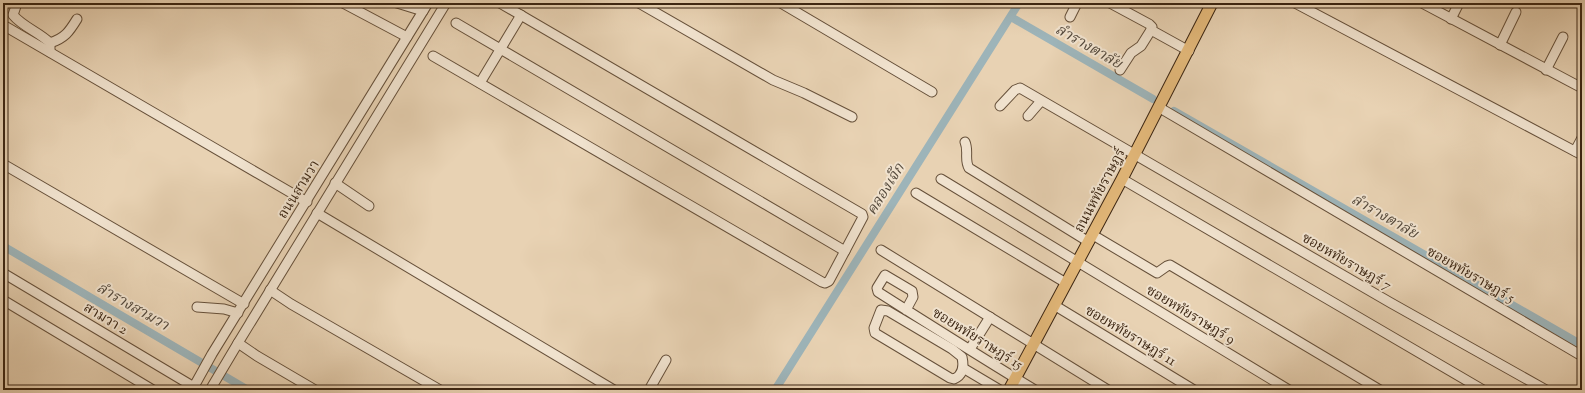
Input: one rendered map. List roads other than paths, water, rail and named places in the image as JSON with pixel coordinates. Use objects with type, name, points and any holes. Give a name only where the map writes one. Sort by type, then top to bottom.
[{"type":"main road","name":"ถนนหทัยราษฎร์","points":[[1009,390],[1160,108],[1212,3]]},
{"type":"street","points":[[17,3],[14,15],[18,21],[38,32],[50,48]]},
{"type":"street","points":[[343,3],[407,37]]},
{"type":"street","points":[[397,3],[425,7]]},
{"type":"street","name":"ถนนสามวา","points":[[210,390],[446,3]]},
{"type":"street","points":[[433,56],[822,282],[825,283],[829,281],[863,217],[862,214],[500,3]]},
{"type":"street","points":[[638,3],[772,80],[804,93],[852,117]]},
{"type":"street","points":[[781,3],[932,92]]},
{"type":"street","points":[[1070,17],[1077,3]]},
{"type":"street","points":[[1110,3],[1151,25],[1151,30],[1140,46],[1131,53],[1120,70]]},
{"type":"street","points":[[1295,3],[1578,153],[1582,138]]},
{"type":"street","points":[[1422,3],[1582,88]]},
{"type":"street","points":[[1451,19],[1459,3]]},
{"type":"street","name":"ถนนสามวา","points":[[193,388],[212,354],[425,7]]},
{"type":"street","points":[[1500,45],[1516,12]]},
{"type":"street","points":[[480,83],[521,15]]},
{"type":"street","points":[[50,48],[69,32],[77,19]]},
{"type":"street","points":[[456,23],[845,251]]},
{"type":"street","points":[[3,24],[50,48],[306,202]]},
{"type":"street","points":[[1151,30],[1189,51]]},
{"type":"street","points":[[1546,70],[1563,37]]},
{"type":"street","name":"ซอยหทัยราษฎร์ 7","points":[[1000,106],[1017,89],[1020,88],[1384,299],[1546,390]]},
{"type":"street","points":[[1028,116],[1041,101]]},
{"type":"street","name":"ซอยหทัยราษฎร์ 5","points":[[1160,108],[1582,356]]},
{"type":"street","points":[[965,142],[967,148],[966,163],[968,168],[1091,238],[1158,273],[1170,265],[1380,390]]},
{"type":"street","points":[[4,168],[244,304]]},
{"type":"street","name":"ซอยหทัยราษฎร์ 9","points":[[941,179],[1289,390]]},
{"type":"street","points":[[1122,179],[1483,390]]},
{"type":"street","points":[[335,184],[369,206]]},
{"type":"street","points":[[916,193],[1066,283]]},
{"type":"street","points":[[317,213],[614,390]]},
{"type":"street","points":[[881,250],[1108,390]]},
{"type":"street","name":"สามวา 2","points":[[3,273],[193,388]]},
{"type":"street","points":[[270,290],[291,304],[440,390]]},
{"type":"street","points":[[3,300],[153,390]]},
{"type":"street","name":"ซอยหทัยราษฎร์ 11","points":[[1054,305],[1194,390]]},
{"type":"street","points":[[197,307],[224,308],[238,313]]},
{"type":"street","points":[[881,310],[888,310],[952,349],[962,357],[963,368],[957,378],[950,378],[875,333],[874,328],[881,310]]},
{"type":"street","name":"ซอยหทัยราษฎร์ 15","points":[[906,310],[1035,390]]},
{"type":"street","points":[[970,349],[990,317]]},
{"type":"street","points":[[238,343],[315,390]]},
{"type":"street","points":[[649,390],[666,360]]},
{"type":"street","points":[[963,368],[1000,390]]},
{"type":"waterway","name":"คลองเจ๊ก","points":[[775,390],[1019,3]]},
{"type":"waterway","name":"ลำรางตาลัย","points":[[1011,17],[1153,99]]},
{"type":"waterway","name":"ลำรางตาลัย","points":[[1174,111],[1582,345]]},
{"type":"waterway","name":"ลำรางสามวา","points":[[3,246],[248,390]]}]
